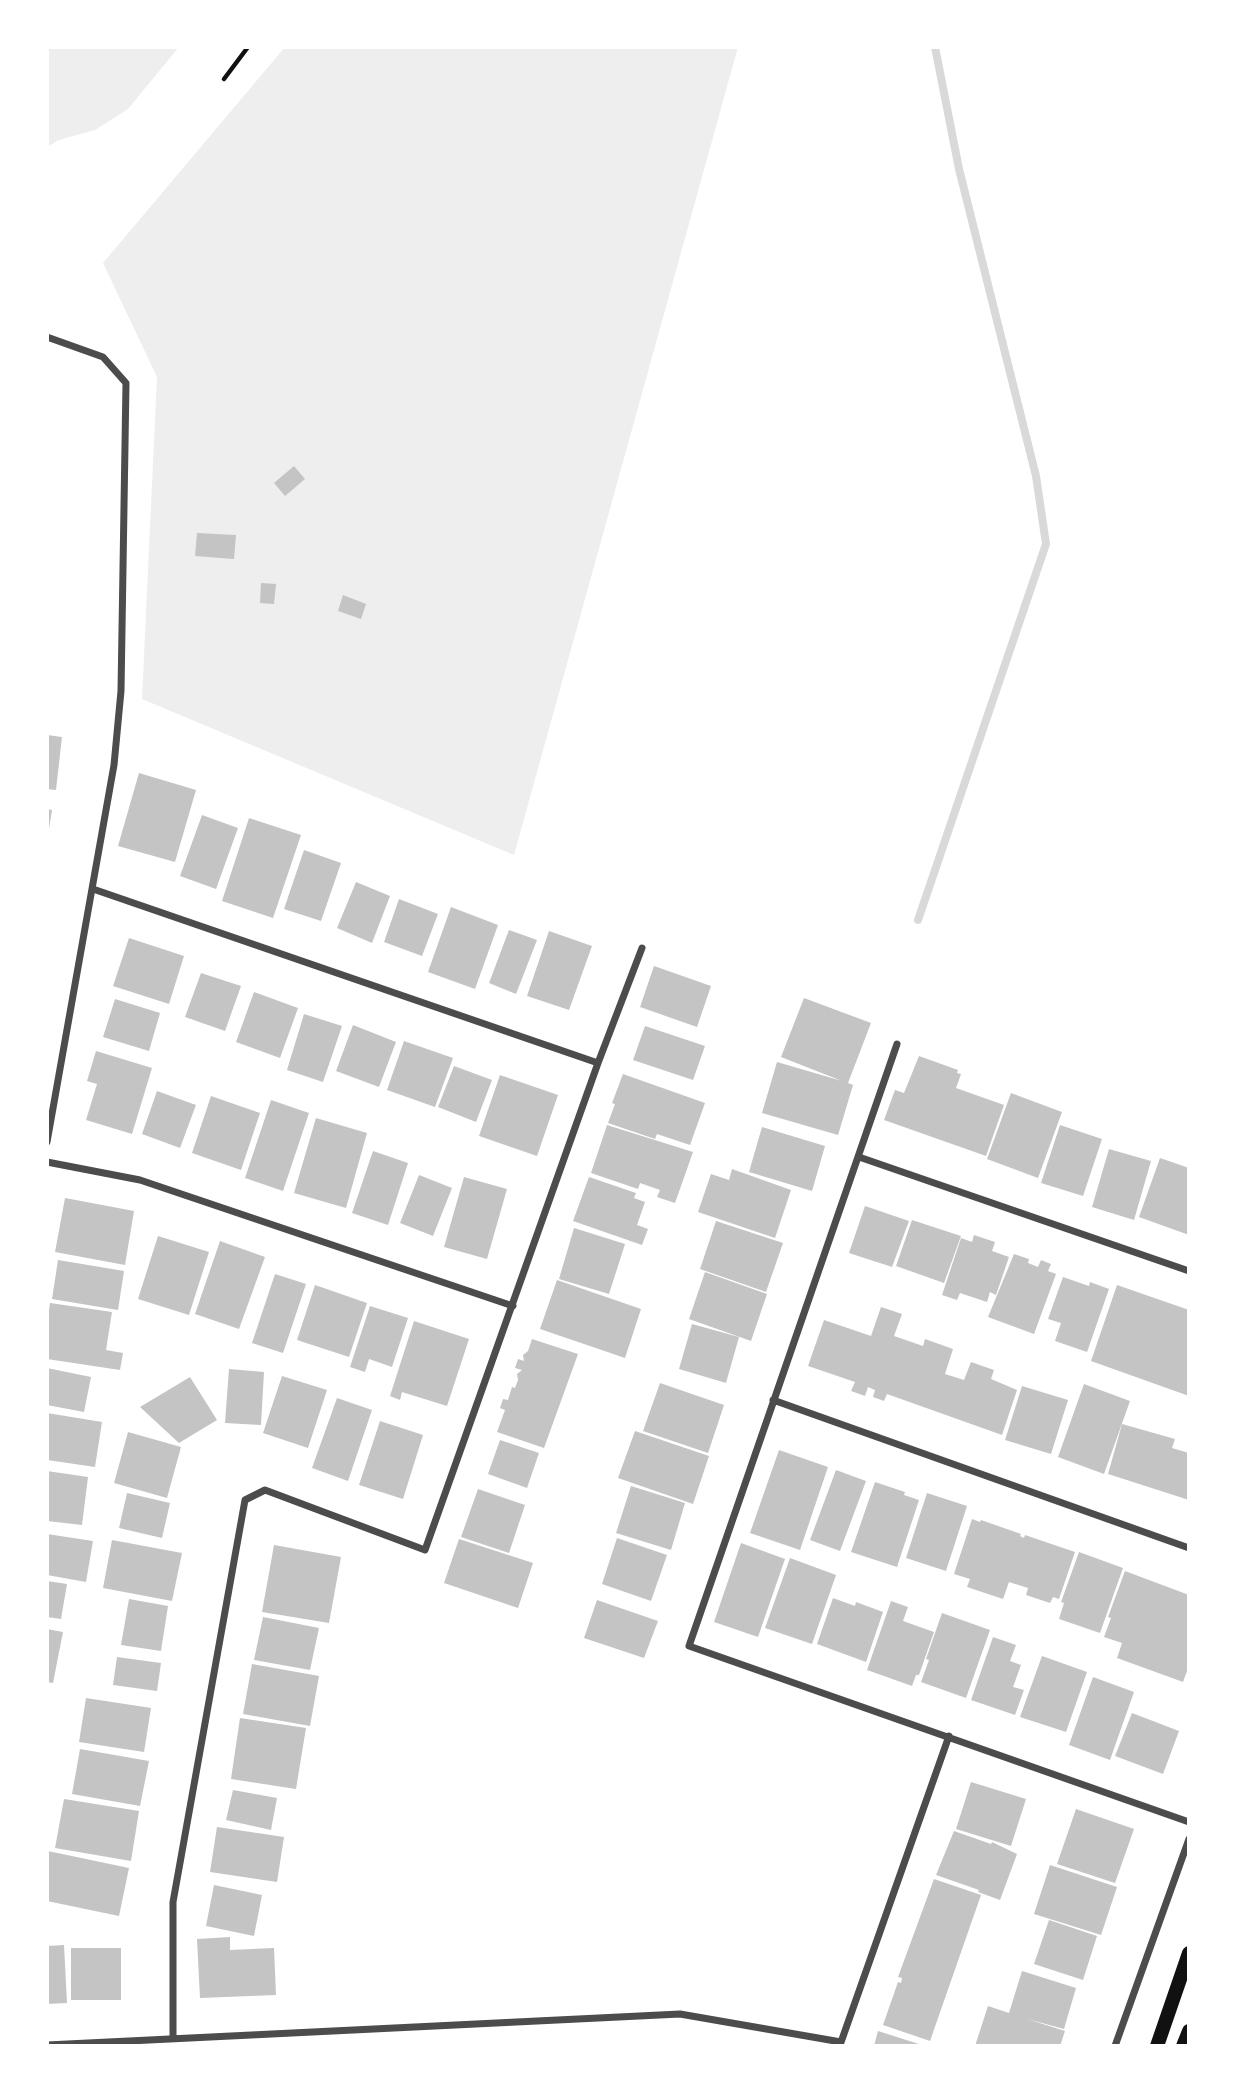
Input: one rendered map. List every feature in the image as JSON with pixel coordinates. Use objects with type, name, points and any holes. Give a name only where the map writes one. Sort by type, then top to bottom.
[{"type":"main road","points":[[1157,2046],[1189,1953]]},
{"type":"main road","points":[[1183,2046],[1189,2031]]},
{"type":"street","points":[[47,337],[103,357],[126,383],[121,691],[114,765],[47,1142]]},
{"type":"street","points":[[93,889],[597,1063]]},
{"type":"street","points":[[173,2038],[173,1902],[245,1500],[265,1490],[425,1550],[597,1063],[642,948]]},
{"type":"street","points":[[897,1044],[689,1646],[1189,1822]]},
{"type":"street","points":[[859,1157],[1189,1271]]},
{"type":"street","points":[[47,1162],[140,1180],[513,1306]]},
{"type":"street","points":[[773,1400],[1189,1548]]},
{"type":"street","points":[[47,2045],[680,2014],[841,2044],[949,1736]]},
{"type":"street","points":[[1115,2046],[1189,1839]]},
{"type":"path","points":[[224,79],[247,47]]},
{"type":"shaded area","points":[[47,47],[179,47],[128,109],[95,130],[59,140],[47,147]]},
{"type":"shaded area","points":[[285,47],[738,47],[514,855],[142,699],[157,377],[103,263]]},
{"type":"building","points":[[294,466],[305,479],[285,496],[274,483]]},
{"type":"building","points":[[197,533],[236,535],[234,559],[195,556]]},
{"type":"building","points":[[261,583],[276,584],[274,604],[260,603]]},
{"type":"building","points":[[343,595],[366,604],[361,619],[338,611]]},
{"type":"building","points":[[47,735],[62,737],[56,790],[47,789]]},
{"type":"building","points":[[139,773],[196,790],[175,862],[118,846]]},
{"type":"building","points":[[47,809],[52,810],[49,829],[47,829]]},
{"type":"building","points":[[202,815],[238,828],[216,889],[180,876]]},
{"type":"building","points":[[249,818],[301,835],[273,918],[222,901]]},
{"type":"building","points":[[304,850],[341,863],[321,921],[284,909]]},
{"type":"building","points":[[356,882],[390,896],[372,943],[337,928]]},
{"type":"building","points":[[399,899],[438,914],[422,956],[384,942]]},
{"type":"building","points":[[451,907],[498,925],[475,989],[428,972]]},
{"type":"building","points":[[509,930],[537,940],[516,994],[489,983]]},
{"type":"building","points":[[549,931],[592,946],[569,1010],[527,996]]},
{"type":"building","points":[[129,938],[184,956],[169,1004],[113,986]]},
{"type":"building","points":[[654,966],[711,986],[697,1027],[640,1007]]},
{"type":"building","points":[[201,973],[241,986],[225,1031],[185,1017]]},
{"type":"building","points":[[254,992],[298,1008],[280,1058],[236,1042]]},
{"type":"building","points":[[804,998],[871,1023],[848,1083],[853,1085],[838,1135],[762,1113],[777,1062],[842,1081],[781,1057]]},
{"type":"building","points":[[115,999],[160,1013],[149,1051],[103,1037]]},
{"type":"building","points":[[304,1014],[342,1026],[323,1082],[287,1070]]},
{"type":"building","points":[[353,1025],[396,1042],[379,1087],[336,1071]]},
{"type":"building","points":[[645,1026],[705,1046],[693,1080],[633,1060]]},
{"type":"building","points":[[404,1041],[453,1058],[435,1107],[387,1090]]},
{"type":"building","points":[[96,1051],[152,1068],[132,1134],[86,1120],[97,1084],[87,1081]]},
{"type":"building","points":[[919,1056],[958,1070],[957,1073],[961,1074],[956,1088],[1004,1105],[986,1156],[884,1120],[895,1090],[904,1093]]},
{"type":"building","points":[[454,1066],[492,1080],[476,1122],[438,1107]]},
{"type":"building","points":[[623,1074],[705,1103],[690,1145],[657,1134],[655,1139],[608,1123]]},
{"type":"building","points":[[500,1075],[558,1095],[537,1156],[479,1136]]},
{"type":"building","points":[[157,1091],[196,1105],[180,1148],[142,1134]]},
{"type":"building","points":[[1011,1093],[1062,1112],[1038,1178],[987,1159]]},
{"type":"building","points":[[211,1096],[260,1113],[241,1170],[192,1153]]},
{"type":"building","points":[[271,1100],[309,1113],[283,1191],[245,1178]]},
{"type":"building","points":[[316,1118],[367,1133],[346,1208],[294,1193]]},
{"type":"building","points":[[607,1125],[693,1152],[675,1203],[657,1197],[660,1190],[640,1183],[638,1189],[591,1173]]},
{"type":"building","points":[[1060,1125],[1102,1139],[1083,1196],[1041,1183]]},
{"type":"building","points":[[762,1127],[825,1146],[812,1191],[749,1172]]},
{"type":"building","points":[[1109,1149],[1151,1161],[1134,1220],[1092,1207]]},
{"type":"building","points":[[373,1151],[408,1163],[388,1225],[352,1213]]},
{"type":"building","points":[[1160,1158],[1189,1168],[1189,1235],[1139,1217]]},
{"type":"building","points":[[732,1169],[791,1190],[775,1238],[698,1212],[711,1174],[729,1180]]},
{"type":"building","points":[[419,1175],[452,1188],[433,1236],[400,1223]]},
{"type":"building","points":[[464,1177],[507,1189],[487,1259],[444,1247]]},
{"type":"building","points":[[589,1177],[636,1193],[634,1198],[645,1202],[637,1225],[648,1229],[642,1245],[573,1221]]},
{"type":"building","points":[[65,1198],[134,1211],[125,1265],[55,1252]]},
{"type":"building","points":[[865,1206],[909,1221],[892,1267],[849,1253]]},
{"type":"building","points":[[912,1220],[961,1236],[944,1283],[896,1266]]},
{"type":"building","points":[[716,1221],[783,1243],[766,1292],[700,1269]]},
{"type":"building","points":[[574,1228],[625,1244],[609,1294],[559,1279]]},
{"type":"building","points":[[974,1235],[995,1242],[992,1251],[1009,1257],[996,1295],[990,1292],[987,1302],[960,1293],[957,1300],[942,1295],[961,1238],[972,1242]]},
{"type":"building","points":[[158,1236],[209,1252],[189,1315],[138,1299]]},
{"type":"building","points":[[220,1241],[265,1257],[239,1329],[195,1314]]},
{"type":"building","points":[[1014,1254],[1029,1259],[1028,1263],[1038,1267],[1041,1260],[1051,1264],[1048,1271],[1056,1274],[1034,1334],[988,1317]]},
{"type":"building","points":[[58,1260],[124,1271],[118,1310],[52,1299]]},
{"type":"building","points":[[705,1272],[767,1294],[751,1341],[689,1319]]},
{"type":"building","points":[[275,1274],[306,1284],[283,1353],[252,1343]]},
{"type":"building","points":[[1063,1277],[1089,1286],[1090,1282],[1109,1289],[1087,1352],[1055,1341],[1061,1323],[1048,1319]]},
{"type":"building","points":[[557,1280],[641,1309],[625,1358],[540,1329]]},
{"type":"building","points":[[315,1285],[367,1303],[349,1357],[297,1340]]},
{"type":"building","points":[[1117,1285],[1189,1310],[1189,1396],[1091,1361]]},
{"type":"building","points":[[50,1303],[112,1312],[106,1350],[123,1353],[120,1370],[47,1359]]},
{"type":"building","points":[[370,1306],[408,1318],[392,1367],[369,1359],[365,1372],[350,1367]]},
{"type":"building","points":[[881,1307],[902,1314],[894,1336],[923,1346],[925,1339],[953,1349],[945,1374],[964,1380],[971,1362],[994,1370],[991,1379],[1017,1390],[1002,1435],[887,1394],[884,1401],[873,1397],[875,1390],[868,1387],[865,1396],[851,1391],[855,1382],[808,1366],[824,1320],[871,1336]]},
{"type":"building","points":[[414,1321],[469,1339],[447,1406],[402,1392],[400,1400],[390,1396]]},
{"type":"building","points":[[692,1324],[739,1337],[726,1383],[679,1369]]},
{"type":"building","points":[[532,1339],[578,1354],[544,1448],[497,1432],[505,1410],[500,1408],[503,1399],[508,1400],[512,1387],[515,1388],[518,1380],[517,1374],[522,1370],[515,1368],[518,1359],[524,1361],[523,1355],[528,1351]]},
{"type":"building","points":[[47,1368],[91,1377],[84,1412],[47,1405]]},
{"type":"building","points":[[229,1369],[264,1372],[261,1425],[225,1423]]},
{"type":"building","points":[[282,1376],[327,1390],[308,1448],[263,1433]]},
{"type":"building","points":[[190,1377],[217,1420],[179,1443],[140,1407]]},
{"type":"building","points":[[660,1383],[724,1405],[708,1453],[643,1431]]},
{"type":"building","points":[[1084,1384],[1130,1401],[1104,1474],[1058,1457]]},
{"type":"building","points":[[1022,1386],[1068,1400],[1051,1454],[1005,1440]]},
{"type":"building","points":[[337,1398],[372,1410],[348,1481],[312,1468]]},
{"type":"building","points":[[47,1413],[102,1422],[95,1467],[47,1460]]},
{"type":"building","points":[[380,1421],[423,1435],[403,1499],[359,1485]]},
{"type":"building","points":[[1122,1424],[1175,1439],[1172,1448],[1189,1453],[1189,1500],[1108,1474]]},
{"type":"building","points":[[635,1431],[709,1456],[693,1504],[618,1478]]},
{"type":"building","points":[[128,1432],[181,1447],[167,1498],[114,1483]]},
{"type":"building","points":[[500,1440],[539,1453],[527,1488],[488,1474]]},
{"type":"building","points":[[779,1450],[828,1467],[800,1550],[750,1533]]},
{"type":"building","points":[[836,1470],[866,1481],[840,1551],[810,1540]]},
{"type":"building","points":[[47,1471],[88,1477],[82,1525],[47,1521]]},
{"type":"building","points":[[875,1482],[905,1492],[904,1495],[919,1500],[897,1567],[851,1552]]},
{"type":"building","points":[[631,1486],[685,1503],[671,1550],[616,1533]]},
{"type":"building","points":[[478,1489],[525,1505],[509,1553],[461,1537]]},
{"type":"building","points":[[127,1493],[170,1503],[162,1538],[119,1528]]},
{"type":"building","points":[[927,1493],[967,1506],[946,1571],[906,1558]]},
{"type":"building","points":[[972,1519],[1021,1534],[1024,1538],[1025,1535],[1075,1552],[1059,1599],[1053,1597],[1050,1603],[1026,1595],[1028,1588],[1009,1582],[1003,1599],[967,1587],[970,1579],[954,1574]]},
{"type":"building","points":[[47,1534],[93,1541],[86,1582],[47,1575]]},
{"type":"building","points":[[617,1538],[667,1555],[651,1601],[602,1584]]},
{"type":"building","points":[[459,1539],[533,1563],[518,1608],[444,1583]]},
{"type":"building","points":[[112,1540],[182,1553],[172,1601],[103,1588]]},
{"type":"building","points":[[741,1543],[785,1559],[758,1637],[714,1622]]},
{"type":"building","points":[[274,1545],[341,1557],[329,1623],[262,1612]]},
{"type":"building","points":[[1079,1552],[1123,1568],[1100,1633],[1059,1619],[1064,1603],[1061,1602]]},
{"type":"building","points":[[790,1558],[836,1575],[812,1644],[765,1628]]},
{"type":"building","points":[[1125,1571],[1189,1595],[1189,1672],[1187,1671],[1183,1682],[1117,1658],[1122,1643],[1104,1637],[1111,1618],[1108,1617]]},
{"type":"building","points":[[47,1581],[67,1584],[61,1619],[47,1617]]},
{"type":"building","points":[[833,1598],[855,1606],[856,1602],[883,1612],[866,1662],[817,1644]]},
{"type":"building","points":[[129,1599],[168,1606],[161,1651],[121,1645]]},
{"type":"building","points":[[597,1600],[658,1621],[644,1658],[584,1638]]},
{"type":"building","points":[[891,1601],[908,1607],[903,1621],[934,1632],[919,1675],[916,1675],[912,1686],[867,1670]]},
{"type":"building","points":[[942,1613],[990,1630],[966,1698],[921,1682]]},
{"type":"building","points":[[263,1617],[319,1628],[310,1670],[254,1660]]},
{"type":"building","points":[[47,1629],[63,1632],[53,1683],[47,1682]]},
{"type":"building","points":[[993,1637],[1016,1645],[1010,1661],[1021,1665],[1013,1687],[1024,1690],[1015,1715],[971,1700]]},
{"type":"building","points":[[1042,1656],[1087,1672],[1066,1732],[1020,1717]]},
{"type":"building","points":[[117,1657],[161,1663],[157,1691],[113,1685]]},
{"type":"building","points":[[252,1664],[319,1676],[310,1726],[243,1714]]},
{"type":"building","points":[[1093,1677],[1134,1692],[1110,1760],[1069,1745]]},
{"type":"building","points":[[86,1698],[151,1708],[144,1752],[79,1742]]},
{"type":"building","points":[[1132,1713],[1179,1731],[1163,1774],[1115,1756]]},
{"type":"building","points":[[240,1718],[306,1728],[296,1789],[231,1779]]},
{"type":"building","points":[[80,1749],[149,1761],[140,1806],[72,1794]]},
{"type":"building","points":[[971,1782],[1026,1799],[1011,1846],[956,1829]]},
{"type":"building","points":[[233,1790],[277,1798],[271,1830],[226,1820]]},
{"type":"building","points":[[64,1799],[139,1811],[131,1861],[55,1848]]},
{"type":"building","points":[[1076,1809],[1134,1829],[1115,1883],[1057,1864]]},
{"type":"building","points":[[217,1827],[284,1837],[277,1882],[210,1872]]},
{"type":"building","points":[[954,1831],[991,1844],[992,1842],[1017,1854],[1000,1900],[936,1875]]},
{"type":"building","points":[[48,1851],[129,1868],[119,1916],[47,1901]]},
{"type":"building","points":[[1050,1865],[1117,1887],[1101,1935],[1034,1914]]},
{"type":"building","points":[[934,1879],[981,1895],[930,2041],[883,2025],[898,1982],[901,1983],[902,1978],[898,1977]]},
{"type":"building","points":[[214,1885],[262,1895],[254,1936],[206,1926]]},
{"type":"building","points":[[1049,1920],[1097,1936],[1083,1980],[1034,1964]]},
{"type":"building","points":[[230,1937],[230,1950],[274,1948],[276,1995],[200,1998],[197,1939]]},
{"type":"building","points":[[64,1945],[67,2003],[47,2004],[47,1946]]},
{"type":"building","points":[[71,1948],[121,1948],[121,2000],[71,2000]]},
{"type":"building","points":[[1022,1971],[1076,1988],[1064,2029],[1027,2019],[1065,2031],[1060,2046],[975,2046],[988,2006],[1009,2013]]},
{"type":"building","points":[[878,2031],[922,2045],[922,2046],[874,2046]]},
{"type":"waterway","points":[[918,920],[1046,544],[1036,476],[959,169],[935,47]]}]
